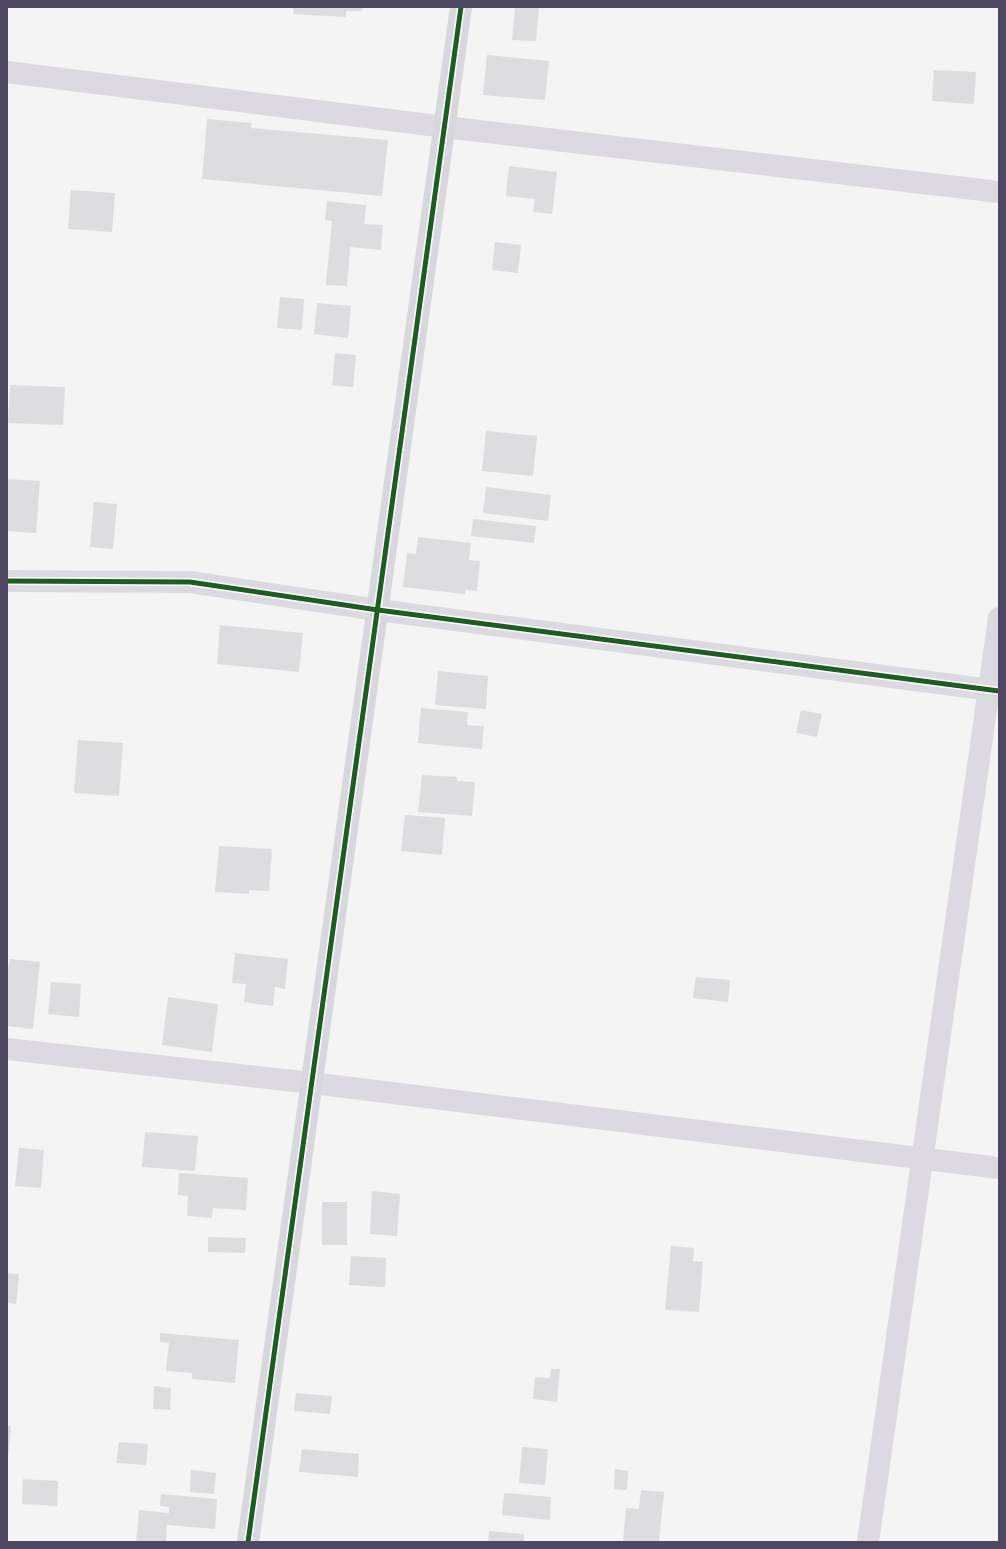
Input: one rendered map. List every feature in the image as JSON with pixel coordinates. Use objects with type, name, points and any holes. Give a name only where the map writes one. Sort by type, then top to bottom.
[{"type":"street","points":[[248,1542],[461,7]]},
{"type":"street","points":[[7,72],[445,127],[999,192]]},
{"type":"street","points":[[7,581],[190,582],[378,610],[993,690]]},
{"type":"street","points":[[868,1542],[921,1159],[993,690],[999,618]]},
{"type":"street","points":[[7,1049],[312,1083],[999,1168]]},
{"type":"building","points":[[294,7],[363,7],[362,11],[346,11],[346,17],[293,14]]},
{"type":"building","points":[[515,7],[539,7],[536,41],[512,40]]},
{"type":"building","points":[[487,55],[549,61],[545,100],[483,95]]},
{"type":"building","points":[[934,70],[976,72],[974,104],[932,101]]},
{"type":"building","points":[[207,119],[252,123],[251,128],[388,140],[382,196],[202,179]]},
{"type":"building","points":[[509,166],[557,172],[552,214],[533,212],[535,199],[506,196]]},
{"type":"building","points":[[71,190],[115,193],[112,232],[68,229]]},
{"type":"building","points":[[327,201],[366,205],[364,224],[383,225],[381,250],[350,247],[347,286],[326,285],[332,221],[325,220]]},
{"type":"building","points":[[495,242],[521,245],[518,273],[492,270]]},
{"type":"building","points":[[280,297],[304,299],[302,330],[277,328]]},
{"type":"building","points":[[317,303],[351,306],[348,338],[314,334]]},
{"type":"building","points":[[335,353],[356,355],[353,387],[332,385]]},
{"type":"building","points":[[10,385],[65,387],[63,425],[8,423]]},
{"type":"building","points":[[486,431],[537,436],[533,476],[482,471]]},
{"type":"building","points":[[7,479],[40,481],[36,533],[7,531]]},
{"type":"building","points":[[486,487],[551,495],[548,521],[483,513]]},
{"type":"building","points":[[94,502],[117,504],[113,549],[90,547]]},
{"type":"building","points":[[473,519],[536,526],[534,543],[471,536]]},
{"type":"building","points":[[418,537],[471,543],[469,560],[480,561],[477,591],[465,590],[465,594],[403,587],[407,553],[416,554]]},
{"type":"building","points":[[220,625],[303,633],[299,672],[217,664]]},
{"type":"building","points":[[438,671],[488,676],[486,709],[435,705]]},
{"type":"building","points":[[421,708],[468,712],[467,725],[484,726],[482,749],[418,743]]},
{"type":"building","points":[[801,710],[822,714],[817,737],[796,733]]},
{"type":"building","points":[[78,740],[123,743],[119,796],[74,793]]},
{"type":"building","points":[[422,775],[457,777],[457,781],[475,782],[472,816],[418,812]]},
{"type":"building","points":[[405,815],[445,818],[442,855],[401,851]]},
{"type":"building","points":[[219,846],[272,849],[269,891],[249,890],[249,894],[215,892]]},
{"type":"building","points":[[235,953],[288,959],[285,989],[275,987],[273,1006],[244,1002],[246,984],[232,983]]},
{"type":"building","points":[[10,959],[40,962],[33,1029],[7,1026],[7,973]]},
{"type":"building","points":[[696,977],[730,980],[728,1002],[693,998]]},
{"type":"building","points":[[51,982],[81,984],[79,1017],[48,1014]]},
{"type":"building","points":[[168,997],[218,1004],[212,1052],[162,1045]]},
{"type":"building","points":[[145,1132],[198,1136],[195,1171],[142,1167]]},
{"type":"building","points":[[19,1148],[44,1150],[41,1188],[15,1186]]},
{"type":"building","points":[[179,1173],[248,1178],[246,1210],[213,1208],[212,1218],[187,1216],[188,1196],[178,1195]]},
{"type":"building","points":[[372,1191],[400,1194],[397,1236],[370,1234]]},
{"type":"building","points":[[322,1202],[347,1202],[347,1245],[322,1245]]},
{"type":"building","points":[[208,1237],[246,1238],[245,1253],[208,1252]]},
{"type":"building","points":[[671,1246],[694,1248],[693,1261],[703,1262],[699,1312],[665,1310]]},
{"type":"building","points":[[351,1256],[386,1258],[385,1287],[349,1285]]},
{"type":"building","points":[[7,1273],[19,1274],[16,1304],[7,1303]]},
{"type":"building","points":[[160,1333],[239,1340],[235,1383],[192,1379],[192,1373],[166,1371],[169,1343],[160,1342]]},
{"type":"building","points":[[551,1369],[560,1369],[557,1402],[533,1399],[535,1377],[550,1378]]},
{"type":"building","points":[[154,1386],[171,1388],[170,1410],[153,1409]]},
{"type":"building","points":[[296,1393],[332,1396],[330,1414],[294,1411]]},
{"type":"building","points":[[7,1426],[11,1426],[8,1460],[7,1460]]},
{"type":"building","points":[[119,1442],[148,1444],[146,1465],[116,1463]]},
{"type":"building","points":[[522,1447],[548,1449],[545,1485],[519,1483]]},
{"type":"building","points":[[302,1449],[359,1454],[358,1477],[299,1472]]},
{"type":"building","points":[[615,1469],[628,1471],[627,1490],[614,1489]]},
{"type":"building","points":[[191,1470],[216,1473],[214,1494],[190,1492]]},
{"type":"building","points":[[23,1479],[58,1481],[57,1506],[22,1504]]},
{"type":"building","points":[[641,1490],[664,1492],[659,1542],[623,1542],[626,1508],[639,1509]]},
{"type":"building","points":[[504,1493],[551,1497],[550,1520],[502,1515]]},
{"type":"building","points":[[161,1494],[217,1499],[215,1529],[167,1525],[166,1542],[136,1542],[139,1510],[169,1513],[169,1507],[160,1506]]},
{"type":"building","points":[[489,1531],[524,1534],[524,1542],[488,1542]]},
{"type":"cycle path","points":[[248,1542],[461,7]]},
{"type":"cycle path","points":[[7,581],[190,582],[378,610],[999,691]]}]
